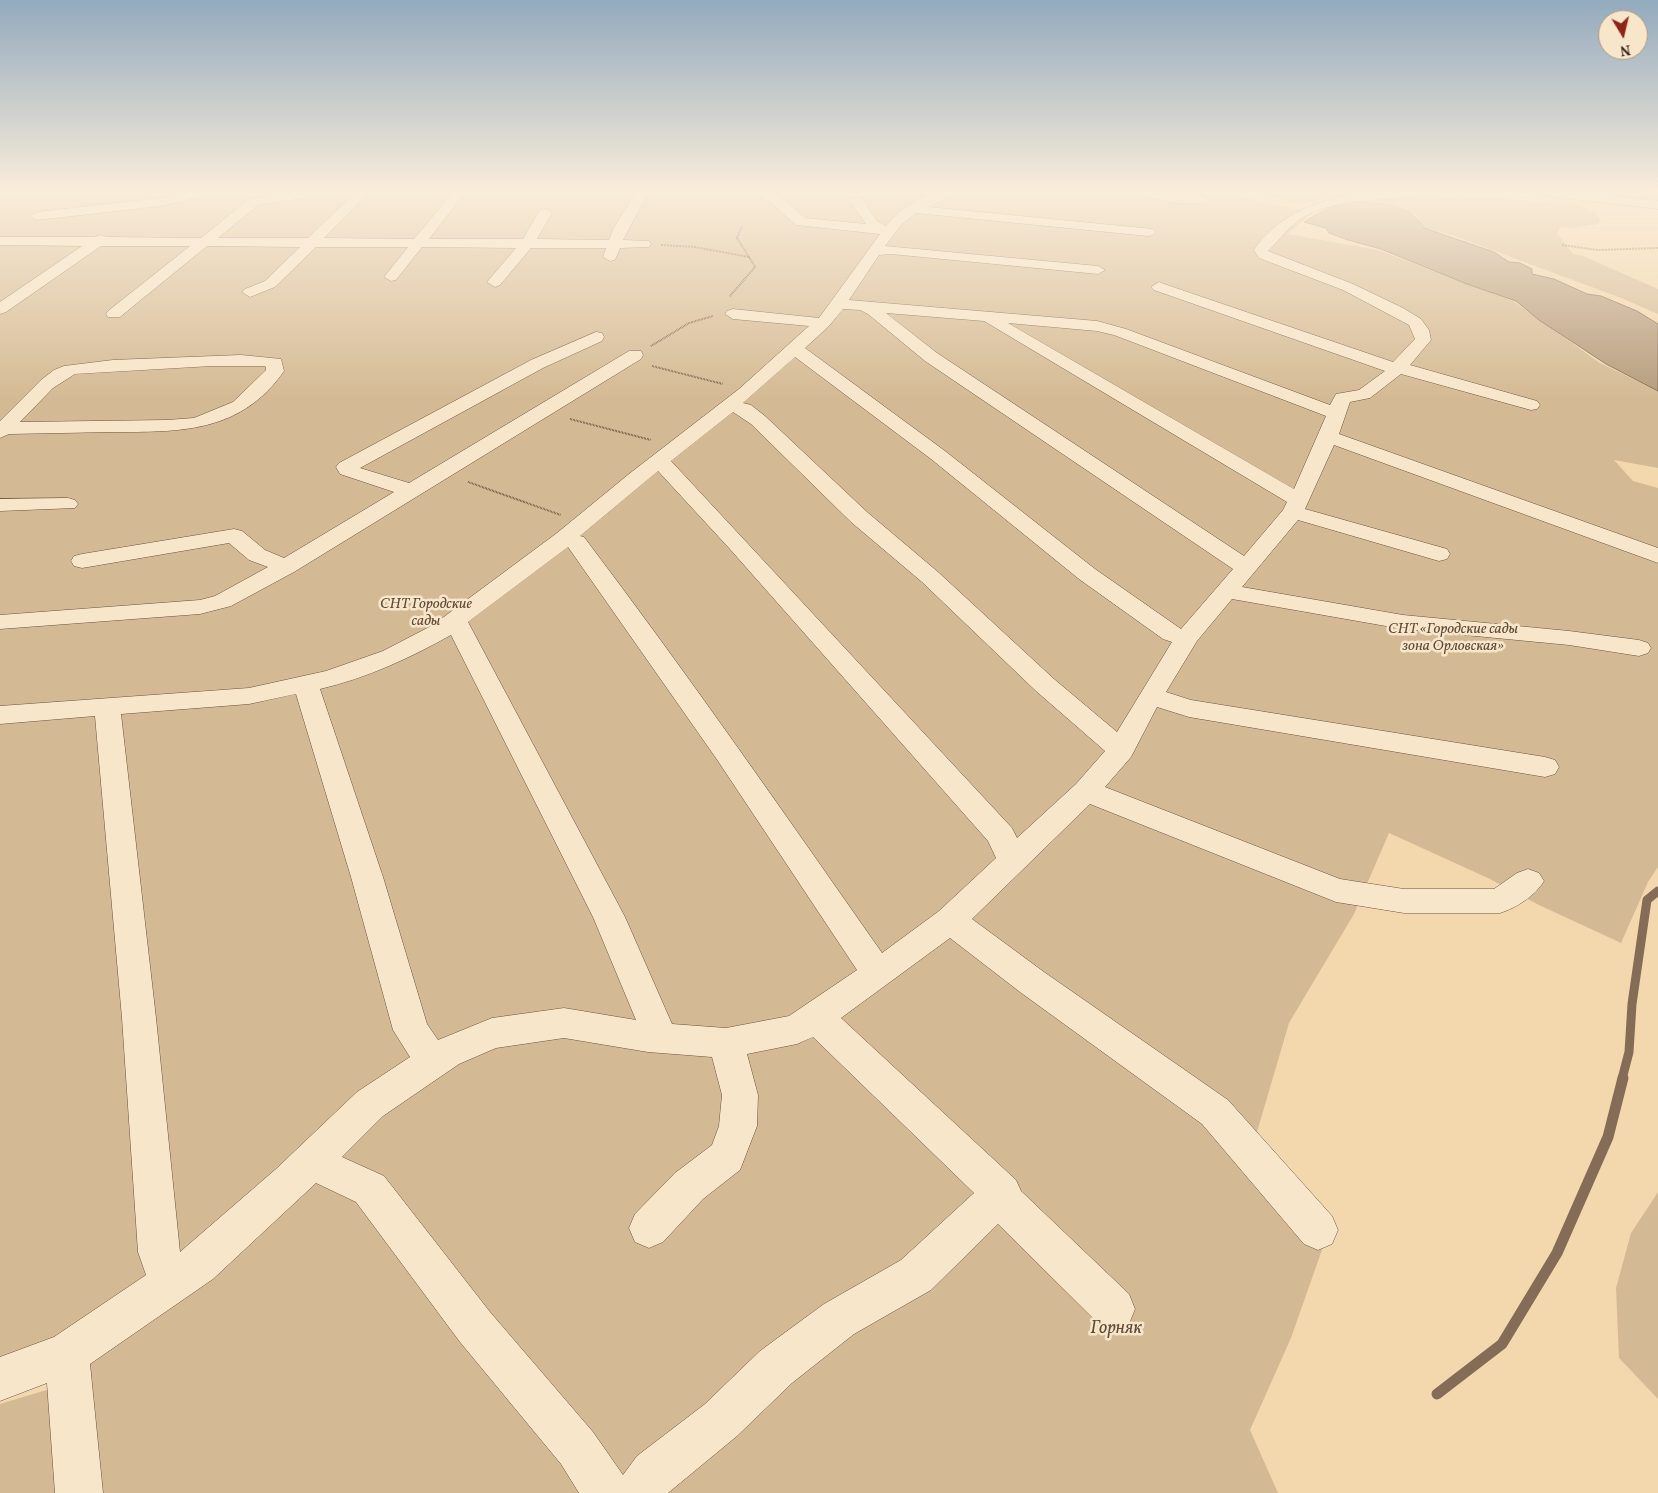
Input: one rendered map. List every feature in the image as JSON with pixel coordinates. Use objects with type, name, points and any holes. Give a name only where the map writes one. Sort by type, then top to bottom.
[{"type":"street","points":[[0,309],[71,260]]},
{"type":"street","points":[[114,314],[183,260]]},
{"type":"street","points":[[250,292],[270,284],[294,260]]},
{"type":"street","points":[[391,277],[406,260]]},
{"type":"street","points":[[496,282],[514,260]]},
{"type":"street","points":[[0,715],[249,696],[332,678],[392,656],[442,630],[454,619],[574,531],[667,453],[749,390],[823,323],[869,260]]},
{"type":"street","points":[[991,260],[1098,270]]},
{"type":"street","points":[[0,1379],[68,1354],[198,1264],[310,1162],[370,1104],[446,1053],[492,1033],[564,1023],[661,1038],[726,1043],[797,1028],[878,974],[950,920],[1086,792],[1121,750],[1150,696],[1187,638],[1295,506],[1336,417],[1389,376],[1423,340],[1421,330],[1414,322],[1397,311],[1348,288],[1276,260]]},
{"type":"street","points":[[1158,287],[1386,366],[1396,367],[1531,405]]},
{"type":"street","points":[[838,304],[1064,322],[1097,326],[1120,332],[1336,417],[1521,505],[1658,556]]},
{"type":"street","points":[[862,307],[874,311],[931,357],[981,391],[1237,579],[1402,622],[1569,638],[1639,648]]},
{"type":"street","points":[[733,314],[823,323]]},
{"type":"street","points":[[986,316],[1295,506],[1439,554]]},
{"type":"street","points":[[408,491],[395,484],[347,470],[346,467],[428,425],[537,364],[596,337]]},
{"type":"street","points":[[793,350],[815,363],[938,455],[1087,574],[1172,634],[1187,638]]},
{"type":"street","points":[[0,622],[200,607],[223,601],[286,567],[498,436],[543,412],[631,358]]},
{"type":"street","points":[[270,360],[275,363],[275,371],[259,389],[239,406],[197,423],[159,427],[2,430],[57,376],[73,369],[103,365],[234,361],[270,360]]},
{"type":"street","points":[[730,405],[744,409],[758,420],[859,516],[930,577],[1045,685],[1121,750]]},
{"type":"street","points":[[667,453],[737,543],[850,672],[1002,836],[1012,861]]},
{"type":"street","points":[[0,505],[68,504]]},
{"type":"street","points":[[574,531],[576,542],[728,754],[878,974]]},
{"type":"street","points":[[82,561],[234,536],[256,555],[286,567]]},
{"type":"street","points":[[454,619],[609,917],[661,1038]]},
{"type":"street","points":[[306,684],[367,877],[411,1030],[433,1062]]},
{"type":"street","points":[[1150,696],[1190,708],[1545,767]]},
{"type":"street","points":[[107,707],[139,1018],[160,1252],[170,1283]]},
{"type":"street","points":[[1086,792],[1336,890],[1404,900],[1500,901],[1528,880]]},
{"type":"street","points":[[950,920],[1032,982],[1215,1112],[1318,1230]]},
{"type":"street","points":[[816,1016],[1002,1193],[1006,1204],[1114,1309]]},
{"type":"street","points":[[649,1228],[688,1186],[726,1157],[738,1126],[740,1095],[726,1043]]},
{"type":"street","points":[[310,1162],[370,1188],[410,1238],[475,1327],[577,1448],[607,1493]]},
{"type":"street","points":[[639,1493],[654,1473],[720,1420],[776,1368],[839,1319],[916,1275],[1002,1193]]},
{"type":"street","points":[[68,1354],[79,1493]]},
{"type":"path","points":[[714,316],[755,267],[751,260]]},
{"type":"path","points":[[631,358],[704,316],[733,314]]},
{"type":"path","points":[[631,358],[749,390]]},
{"type":"path","points":[[543,412],[667,453]]},
{"type":"path","points":[[440,473],[492,490],[574,531]]},
{"type":"green space","points":[[0,260],[1404,260],[1513,301],[1600,363],[1658,391],[1658,468],[1614,460],[1633,481],[1658,488],[1658,867],[1648,882],[1621,943],[1539,905],[1490,879],[1389,833],[1354,914],[1289,1023],[1257,1132],[1330,1227],[1291,1338],[1250,1430],[1278,1493],[0,1493],[0,1404],[53,1388],[67,1354],[0,1364]]},
{"type":"green space","points":[[1518,260],[1591,260],[1658,289],[1658,314],[1621,298]]},
{"type":"green space","points":[[1658,1192],[1658,1399],[1619,1358],[1616,1288],[1631,1233]]},
{"type":"shaded area","points":[[1407,260],[1506,260],[1520,263],[1532,269],[1532,274],[1554,279],[1587,294],[1601,296],[1637,311],[1658,324],[1658,391],[1606,364],[1539,320],[1516,301],[1467,284]]},
{"type":"waterway","points":[[1622,1079],[1629,1052],[1632,1004],[1647,900],[1658,891]]},
{"type":"waterway","points":[[1437,1394],[1502,1344],[1557,1253],[1608,1137],[1623,1078]]},
{"type":"park label","name":"СНТ Городские сады","points":[[426,614]]},
{"type":"park label","name":"СНТ «Городские сады зона Орловская»","points":[[1453,638]]},
{"type":"park label","name":"Горняк","points":[[1116,1330]]}]
